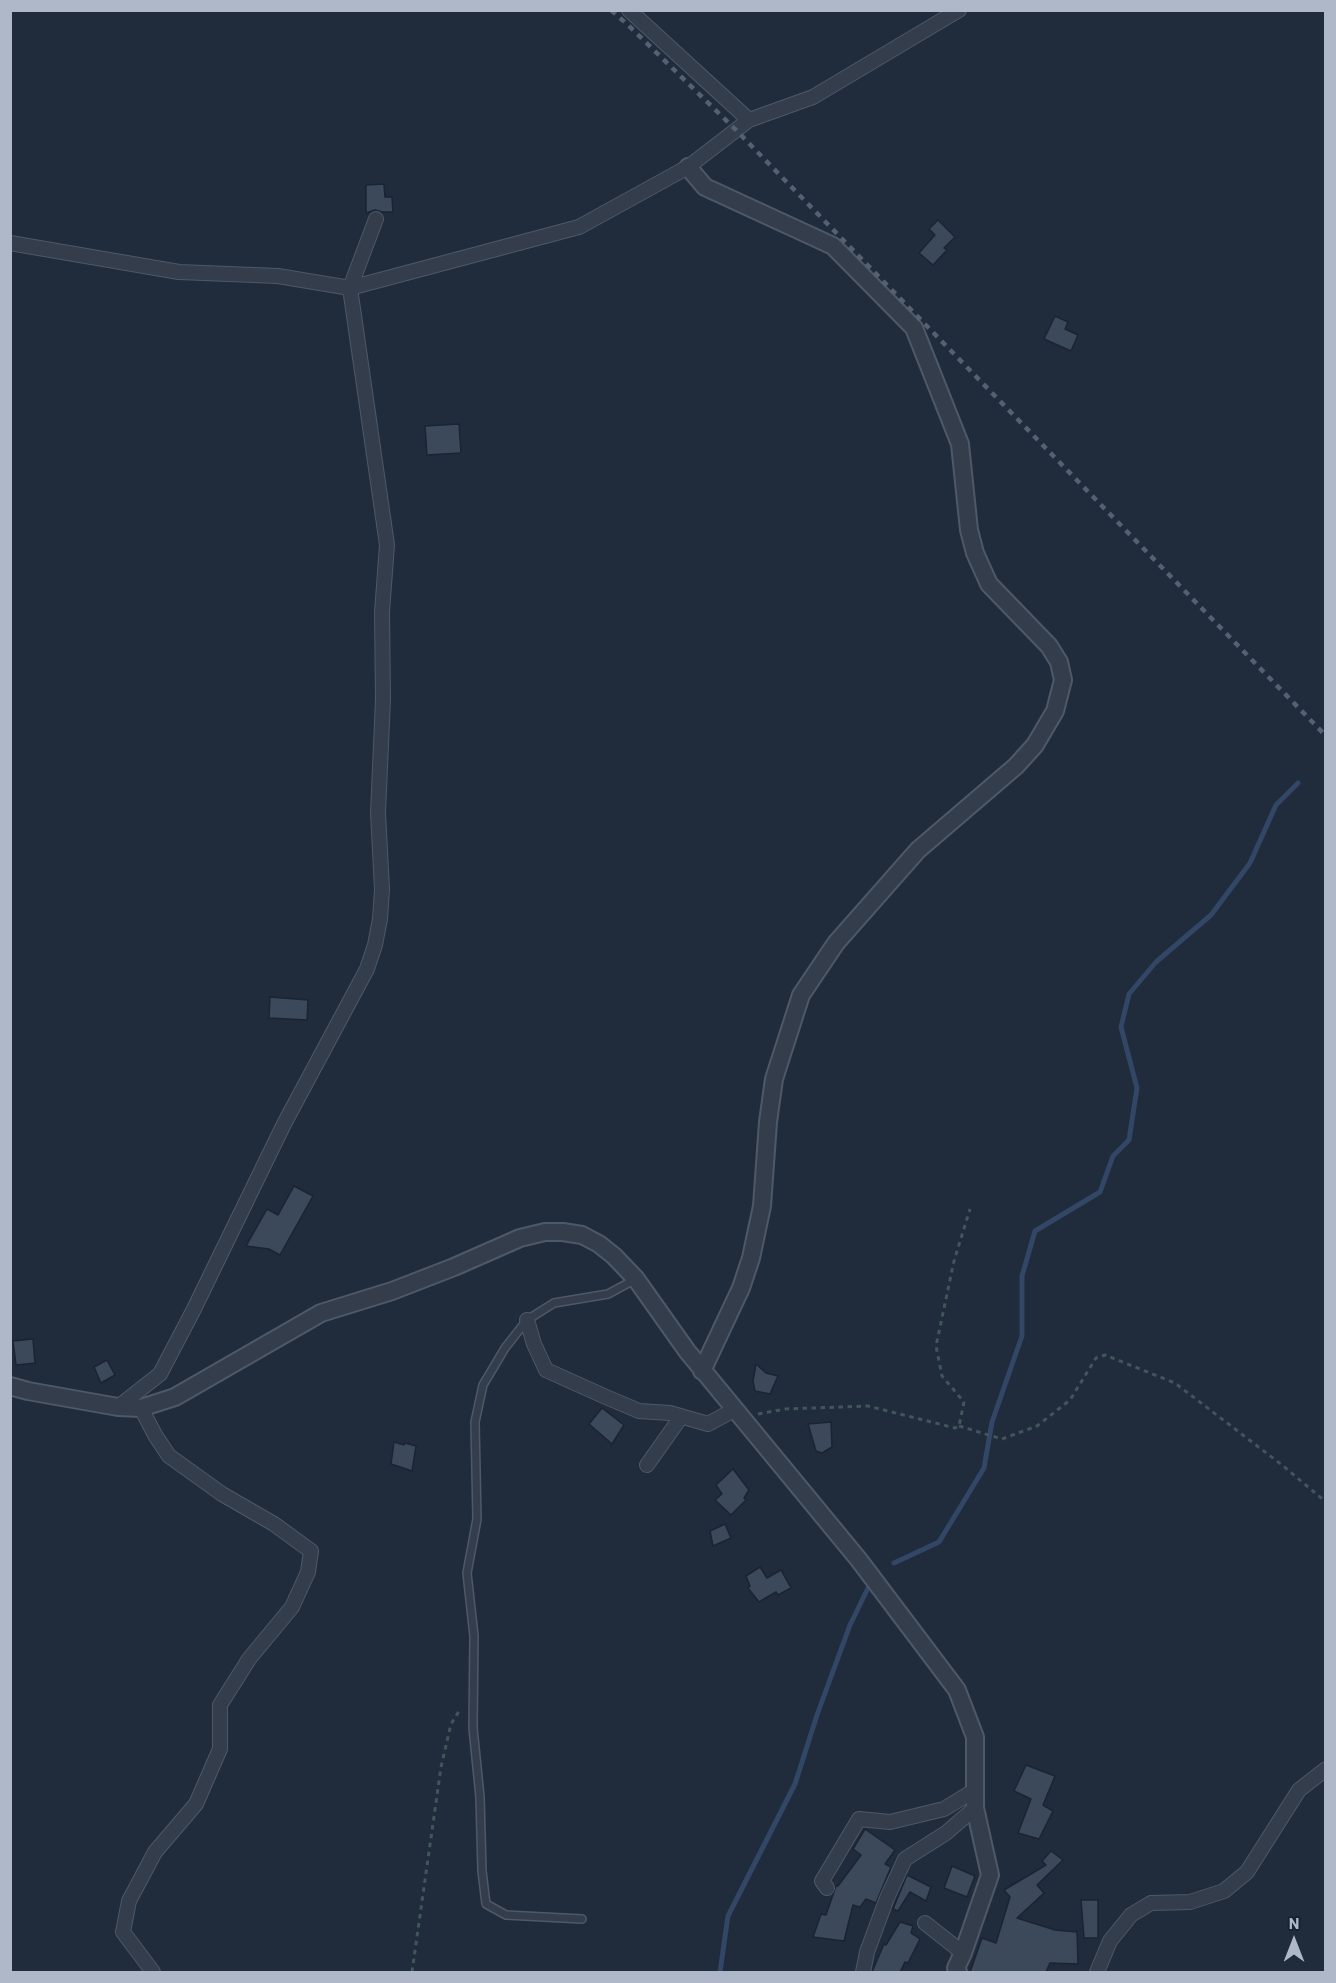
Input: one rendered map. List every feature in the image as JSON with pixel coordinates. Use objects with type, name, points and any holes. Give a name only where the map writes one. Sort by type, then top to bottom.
[{"type":"street","points":[[629,10],[748,120]]},
{"type":"street","points":[[10,243],[179,272],[278,276],[350,288],[579,227],[688,167],[748,120],[813,97],[959,10]]},
{"type":"street","points":[[688,167],[705,186],[833,246],[914,328],[960,444],[969,530],[975,553],[989,584],[1049,646],[1059,662],[1063,680],[1055,711],[1035,745],[1016,766],[918,850],[836,943],[801,995],[774,1079],[768,1122],[762,1206],[751,1258],[741,1288],[702,1371]]},
{"type":"street","points":[[118,1407],[160,1374],[284,1124],[367,969],[375,945],[380,919],[381,888],[378,813],[383,699],[381,612],[387,544],[350,288],[376,219]]},
{"type":"street","points":[[10,1386],[118,1407],[141,1408],[175,1397],[321,1313],[392,1291],[520,1238],[545,1232],[563,1232],[582,1235],[598,1244],[614,1256],[636,1279],[702,1371],[860,1560],[957,1690],[975,1737],[975,1808],[990,1875],[956,1968],[958,1972]]},
{"type":"street","points":[[527,1320],[534,1344],[546,1370],[639,1411],[670,1413],[708,1424],[737,1413]]},
{"type":"street","points":[[141,1408],[169,1456],[222,1494],[274,1524],[311,1551],[308,1572],[292,1607],[249,1659],[220,1705],[220,1749],[196,1804],[155,1852],[129,1901],[123,1932],[153,1972]]},
{"type":"street","points":[[647,1465],[681,1417]]},
{"type":"street","points":[[1097,1972],[1110,1941],[1131,1915],[1151,1903],[1190,1902],[1224,1891],[1247,1872],[1299,1790],[1326,1769]]},
{"type":"street","points":[[827,1888],[822,1881],[859,1819],[890,1822],[945,1809],[975,1790]]},
{"type":"street","points":[[863,1972],[867,1952],[886,1898],[905,1859],[946,1833],[975,1808]]},
{"type":"street","points":[[925,1923],[963,1953]]},
{"type":"lane","points":[[582,1919],[506,1915],[486,1904],[482,1870],[480,1797],[473,1728],[474,1636],[467,1573],[477,1519],[475,1422],[483,1385],[505,1348],[527,1320],[554,1303],[608,1294],[636,1279]]},
{"type":"path","points":[[959,1426],[964,1402],[942,1376],[936,1346],[954,1261],[970,1209]]},
{"type":"path","points":[[737,1413],[868,1406],[955,1428],[959,1426],[1001,1438],[1037,1426],[1070,1400],[1096,1358],[1105,1355],[1175,1383],[1282,1465],[1326,1502]]},
{"type":"path","points":[[412,1972],[441,1767],[451,1724],[473,1688]]},
{"type":"building","points":[[384,184],[385,197],[392,197],[393,212],[375,210],[366,213],[366,185]]},
{"type":"building","points":[[938,220],[955,237],[944,248],[947,250],[933,265],[919,253],[935,235],[929,229]]},
{"type":"building","points":[[1055,316],[1068,322],[1065,329],[1078,335],[1071,351],[1044,339]]},
{"type":"building","points":[[459,424],[461,453],[427,455],[425,426]]},
{"type":"building","points":[[270,997],[308,1000],[307,1020],[269,1018]]},
{"type":"building","points":[[294,1186],[313,1196],[280,1255],[269,1249],[246,1246],[267,1209],[278,1215]]},
{"type":"building","points":[[33,1339],[35,1363],[16,1365],[13,1341]]},
{"type":"building","points":[[107,1360],[115,1375],[101,1383],[94,1367]]},
{"type":"building","points":[[756,1364],[766,1373],[778,1376],[770,1394],[755,1391],[753,1381]]},
{"type":"building","points":[[602,1408],[624,1425],[612,1444],[589,1424]]},
{"type":"building","points":[[831,1422],[832,1447],[822,1453],[816,1451],[808,1424]]},
{"type":"building","points":[[394,1442],[416,1446],[412,1471],[391,1464]]},
{"type":"building","points":[[733,1469],[749,1490],[744,1498],[746,1500],[731,1515],[715,1500],[722,1494],[716,1485]]},
{"type":"building","points":[[725,1524],[731,1538],[713,1546],[710,1531]]},
{"type":"building","points":[[760,1567],[767,1578],[781,1570],[791,1588],[778,1595],[776,1592],[759,1602],[748,1588],[750,1586],[746,1576]]},
{"type":"building","points":[[1026,1765],[1055,1776],[1043,1805],[1053,1811],[1039,1839],[1018,1833],[1031,1799],[1014,1791]]},
{"type":"building","points":[[865,1829],[895,1850],[885,1864],[891,1867],[876,1903],[866,1899],[860,1907],[853,1905],[844,1941],[813,1937],[821,1914],[826,1915],[836,1886],[861,1855],[853,1849]]},
{"type":"building","points":[[1051,1851],[1063,1860],[1037,1885],[1044,1893],[1017,1918],[1055,1930],[1077,1932],[1078,1964],[1050,1963],[1046,1972],[970,1972],[982,1938],[996,1943],[1010,1897],[1004,1890],[1046,1865],[1042,1861]]},
{"type":"building","points":[[952,1866],[975,1876],[967,1897],[944,1888]]},
{"type":"building","points":[[907,1875],[931,1887],[926,1901],[910,1892],[898,1911],[893,1909]]},
{"type":"building","points":[[1081,1900],[1098,1900],[1098,1938],[1084,1938]]},
{"type":"building","points":[[900,1922],[913,1926],[911,1933],[920,1939],[908,1963],[905,1962],[900,1972],[872,1972],[884,1944],[886,1945]]},
{"type":"waterway","points":[[894,1563],[939,1542],[984,1468],[992,1422],[1022,1336],[1022,1276],[1035,1231],[1100,1192],[1113,1156],[1129,1140],[1137,1088],[1121,1027],[1129,994],[1156,962],[1211,915],[1250,863],[1276,805],[1298,783]]},
{"type":"waterway","points":[[720,1972],[728,1916],[795,1784],[850,1625],[871,1582]]},
{"type":"railway","points":[[611,10],[736,130],[1326,736]]}]
